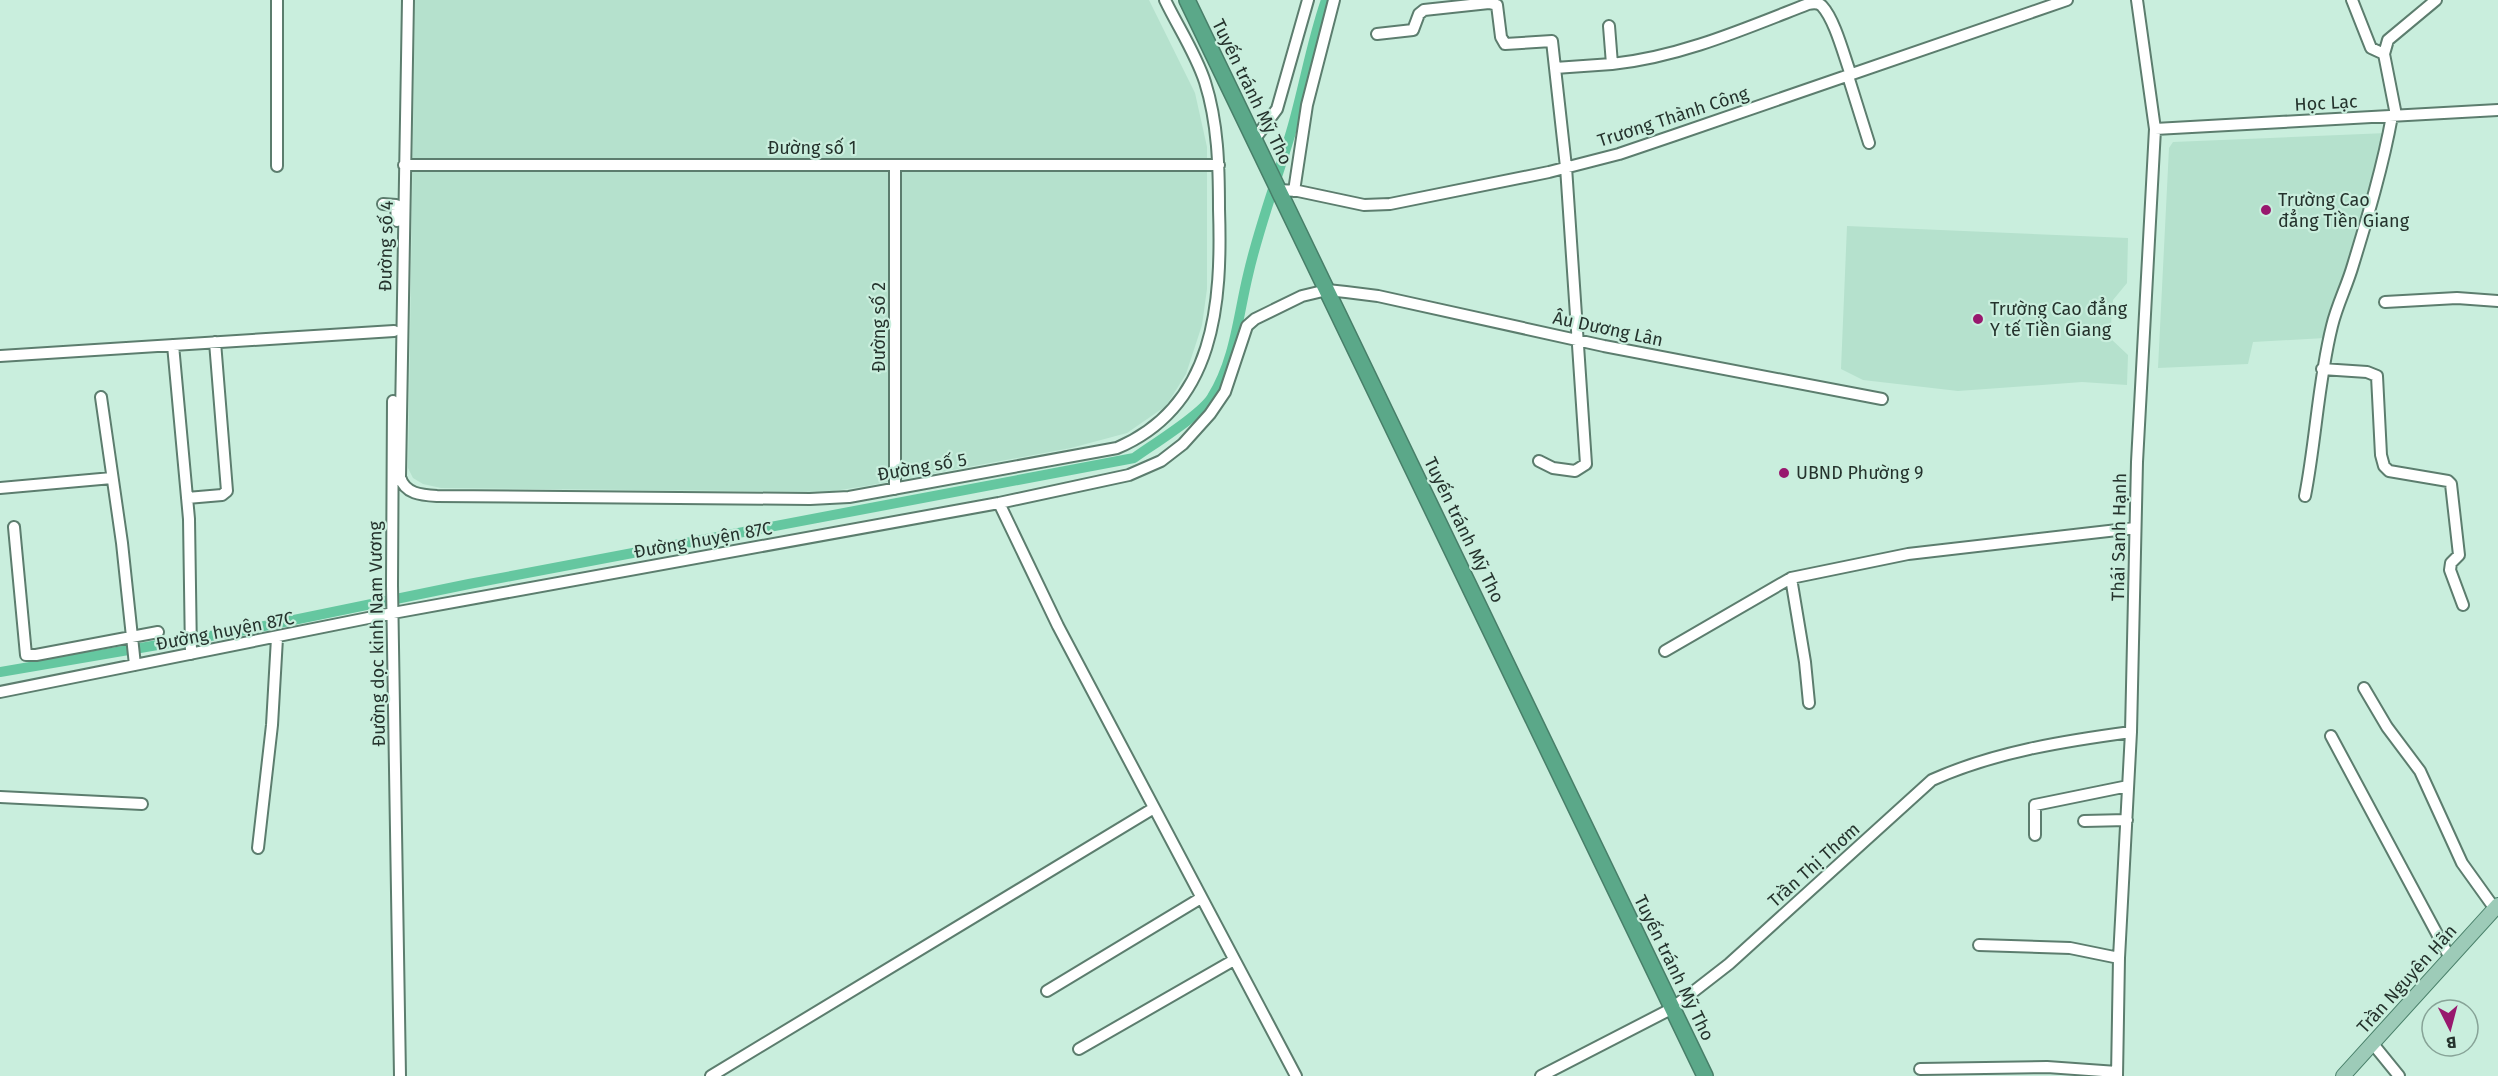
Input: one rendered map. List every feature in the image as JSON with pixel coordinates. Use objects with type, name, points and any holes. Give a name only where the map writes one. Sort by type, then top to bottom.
[{"type":"highway","name":"Tuyến tránh Mỹ Tho","points":[[1187,0],[1705,1076]]},
{"type":"main road","name":"Trần Nguyên Hãn","points":[[2343,1076],[2496,907]]},
{"type":"street","points":[[277,0],[277,166]]},
{"type":"street","name":"Đường số 4","points":[[408,0],[400,477],[402,484],[408,490]]},
{"type":"street","name":"Đường số 5","points":[[408,490],[437,496],[810,499],[849,497],[1118,448],[1147,432],[1165,418],[1200,367],[1215,318],[1221,257],[1219,165],[1211,107],[1204,80],[1165,0]]},
{"type":"street","points":[[1256,143],[1277,108],[1308,0]]},
{"type":"street","points":[[1294,191],[1306,105],[1334,0]]},
{"type":"street","name":"Trương Thành Công","points":[[1277,188],[1374,206],[1566,167],[1619,154],[2067,0]]},
{"type":"street","name":"Thái Sanh Hạnh","points":[[2117,1074],[2119,958],[2131,732],[2135,528],[2155,129],[2137,0]]},
{"type":"street","points":[[2352,0],[2371,48],[2384,54]]},
{"type":"street","points":[[2305,496],[2317,429],[2322,369],[2333,322],[2353,265],[2394,115],[2384,54],[2388,40],[2436,0]]},
{"type":"street","points":[[1555,68],[1612,64],[1657,57],[1813,3],[1822,7],[1831,23],[1869,143]]},
{"type":"street","points":[[1377,34],[1413,30],[1419,14],[1425,10],[1497,5],[1503,42],[1506,44],[1552,41],[1566,167],[1586,464],[1575,471],[1553,468],[1539,461]]},
{"type":"street","points":[[1610,26],[1612,64]]},
{"type":"street","points":[[1193,56],[1210,50]]},
{"type":"street","name":"Học Lạc","points":[[2155,129],[2498,110]]},
{"type":"street","name":"Đường số 1","points":[[404,165],[1219,165]]},
{"type":"street","name":"Đường số 2","points":[[895,165],[895,489]]},
{"type":"street","name":"Đường dọc kinh Nam Vương","points":[[383,204],[396,205],[397,214],[393,604],[400,1076]]},
{"type":"street","name":"Âu Dương Lân","points":[[1327,290],[1378,296],[1579,340],[1882,399]]},
{"type":"street","name":"Đường huyện 87C","points":[[0,692],[191,649],[277,638],[393,604],[999,503],[1129,476],[1161,460],[1192,435],[1219,402],[1247,326],[1255,319],[1302,296],[1327,290]]},
{"type":"street","points":[[2385,302],[2457,298],[2498,301]]},
{"type":"street","points":[[0,356],[394,331]]},
{"type":"street","points":[[188,498],[222,495],[227,491],[215,342]]},
{"type":"street","points":[[173,345],[188,498],[191,649]]},
{"type":"street","points":[[2322,369],[2367,372],[2377,376],[2381,454],[2384,466],[2389,471],[2448,481],[2451,484],[2459,555],[2451,563],[2450,570],[2463,605]]},
{"type":"street","points":[[101,397],[122,543],[134,662]]},
{"type":"street","points":[[0,488],[112,478]]},
{"type":"street","points":[[999,503],[1058,626],[1296,1076]]},
{"type":"street","points":[[14,527],[26,655],[131,641],[158,633]]},
{"type":"street","points":[[1665,651],[1791,578],[1908,554],[2135,528]]},
{"type":"street","points":[[1791,578],[1805,662],[1809,703]]},
{"type":"street","points":[[258,848],[272,725],[277,638]]},
{"type":"street","points":[[2364,687],[2387,727],[2420,771],[2462,863],[2496,907]]},
{"type":"street","name":"Trần Thị Thơm","points":[[1541,1076],[1671,1009],[1729,964],[1932,780],[1957,769],[2067,741],[2131,732]]},
{"type":"street","points":[[2331,736],[2450,958]]},
{"type":"street","points":[[2035,835],[2033,809],[2035,805],[2128,786]]},
{"type":"street","points":[[0,797],[142,804]]},
{"type":"street","points":[[711,1076],[1154,808]]},
{"type":"street","points":[[2084,821],[2127,820]]},
{"type":"street","points":[[1047,991],[1201,898]]},
{"type":"street","points":[[1979,945],[2070,948],[2119,958]]},
{"type":"street","points":[[1079,1049],[1234,960]]},
{"type":"street","points":[[2373,1044],[2399,1076]]},
{"type":"street","points":[[1920,1068],[2047,1067],[2117,1074]]},
{"type":"shaded area","points":[[415,0],[1149,0],[1195,93],[1207,147],[1207,289],[1202,325],[1186,374],[1166,406],[1127,433],[1071,448],[827,492],[441,488],[423,484],[413,478],[408,468]]},
{"type":"shaded area","name":"Trường Cao đẳng Tiền Giang","points":[[2387,133],[2348,269],[2325,338],[2253,342],[2248,364],[2158,368],[2169,148],[2173,142]]},
{"type":"shaded area","name":"Trường Cao đẳng Y tế Tiền Giang","points":[[1847,226],[2128,238],[2127,283],[2113,300],[2110,338],[2128,355],[2127,385],[2082,382],[1958,391],[1863,380],[1841,369]]},
{"type":"waterway","points":[[0,672],[245,630],[469,584],[1134,458],[1198,412],[1207,404],[1220,383],[1235,338],[1252,257],[1291,132],[1326,0]]},
{"type":"place","name":"Trường Cao đẳng Tiền Giang","points":[[2266,210]]},
{"type":"place","name":"Trường Cao đẳng Y tế Tiền Giang","points":[[1978,319]]},
{"type":"place","name":"UBND Phường 9","points":[[1784,473]]}]
